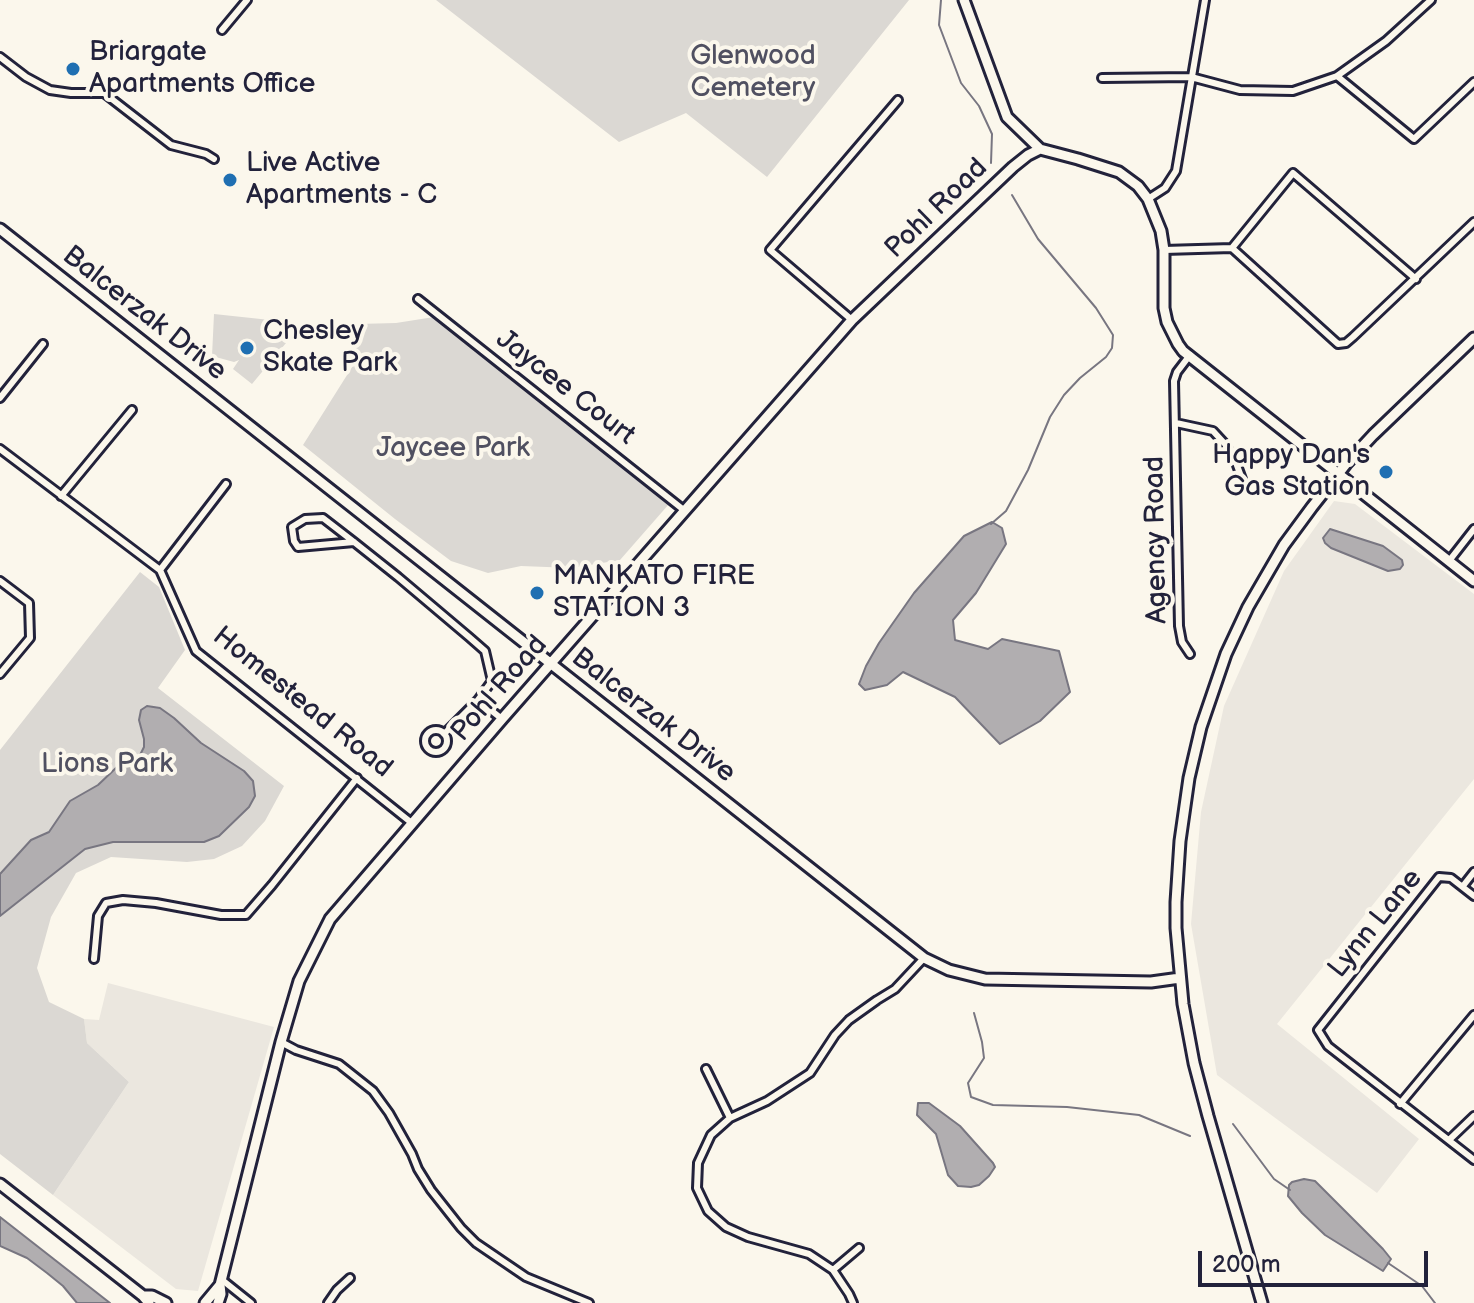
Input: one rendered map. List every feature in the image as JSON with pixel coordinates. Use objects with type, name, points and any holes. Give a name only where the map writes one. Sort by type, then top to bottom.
[{"type":"street","points":[[222,30],[247,0]]},
{"type":"street","points":[[964,0],[1007,117],[1040,149],[1119,172],[1138,186],[1148,199],[1161,231],[1164,250],[1164,308],[1178,344],[1474,581]]},
{"type":"street","points":[[1148,199],[1165,188],[1176,171],[1205,0]]},
{"type":"street","points":[[1102,78],[1191,77],[1240,90],[1293,91],[1337,76],[1386,41],[1431,0]]},
{"type":"street","points":[[0,57],[50,90],[104,93],[171,145],[214,159]]},
{"type":"street","points":[[1337,76],[1414,139],[1474,82]]},
{"type":"street","points":[[852,320],[770,250],[898,100]]},
{"type":"street","name":"Pohl Road","points":[[218,1303],[220,1282],[281,1042],[299,981],[330,919],[852,320],[1013,167],[1040,149]]},
{"type":"street","points":[[1232,248],[1293,173],[1416,279]]},
{"type":"street","points":[[1164,250],[1232,248],[1338,344],[1346,343],[1353,337],[1474,222]]},
{"type":"street","name":"Balcerzak Drive","points":[[0,229],[924,958],[949,970],[985,979],[1151,982],[1180,978]]},
{"type":"street","name":"Jaycee Court","points":[[418,299],[685,511]]},
{"type":"street","points":[[1262,1303],[1198,1081],[1180,978],[1176,902],[1181,830],[1189,778],[1208,704],[1231,643],[1260,584],[1296,528],[1338,473],[1373,435],[1474,338]]},
{"type":"street","points":[[0,398],[43,344]]},
{"type":"street","name":"Agency Road","points":[[1190,355],[1174,381],[1179,626],[1182,642],[1190,654]]},
{"type":"street","points":[[61,496],[132,410]]},
{"type":"street","name":"Agency Road","points":[[1176,423],[1213,431],[1235,460],[1242,479]]},
{"type":"street","name":"Homestead Road","points":[[0,449],[160,570],[196,651],[413,824]]},
{"type":"street","points":[[160,570],[226,484]]},
{"type":"street","points":[[354,542],[298,547],[292,527],[305,519],[323,518],[354,542],[485,651],[492,681],[444,734]]},
{"type":"street","points":[[1449,561],[1474,529]]},
{"type":"street","points":[[0,581],[29,603],[30,638],[0,674]]},
{"type":"street","points":[[478,700],[502,719]]},
{"type":"street","points":[[94,959],[98,916],[106,903],[123,900],[221,915],[246,915],[357,778]]},
{"type":"street","name":"Lynn Lane","points":[[1400,1104],[1328,1046],[1318,1030],[1439,877],[1451,878],[1463,886],[1474,872]]},
{"type":"street","points":[[1463,886],[1474,896]]},
{"type":"street","points":[[853,1303],[833,1270],[809,1254],[748,1237],[726,1227],[708,1211],[697,1188],[698,1163],[711,1135],[730,1118],[767,1101],[810,1073],[849,1020],[895,989],[924,958]]},
{"type":"street","points":[[1474,1015],[1400,1104],[1474,1160]]},
{"type":"street","points":[[281,1042],[339,1064],[373,1091],[389,1113],[431,1190],[476,1243],[526,1277],[589,1303]]},
{"type":"street","points":[[706,1069],[730,1118]]},
{"type":"street","points":[[1449,1140],[1474,1116]]},
{"type":"street","points":[[0,1184],[146,1300],[152,1296],[166,1303]]},
{"type":"street","points":[[833,1270],[859,1248]]},
{"type":"street","points":[[328,1303],[350,1278]]},
{"type":"street","points":[[220,1282],[251,1303]]},
{"type":"street","name":"Pohl Road","points":[[205,1303],[220,1282]]},
{"type":"shaded area","points":[[1334,501],[1355,504],[1474,594],[1474,779],[1277,1024],[1419,1139],[1377,1193],[1217,1075],[1191,924],[1201,812],[1224,706],[1284,571]]},
{"type":"shaded area","points":[[992,522],[1002,528],[1006,544],[976,593],[953,620],[955,640],[988,649],[1002,639],[1059,651],[1070,692],[1040,721],[1000,744],[955,697],[903,672],[887,685],[865,690],[859,684],[879,643],[914,593],[964,536]]},
{"type":"shaded area","points":[[1330,529],[1383,546],[1402,560],[1403,565],[1400,569],[1388,571],[1331,548],[1323,538]]},
{"type":"shaded area","points":[[147,706],[160,708],[201,743],[244,771],[253,781],[255,796],[249,807],[219,836],[204,842],[113,842],[85,849],[0,916],[0,874],[31,840],[49,832],[70,801],[98,785],[118,766],[129,767],[136,763],[144,747],[139,720],[141,710]]},
{"type":"shaded area","points":[[108,983],[274,1027],[198,1291],[176,1289],[53,1195],[129,1082],[87,1043],[84,1019],[99,1020]]},
{"type":"shaded area","points":[[918,1103],[929,1103],[960,1126],[993,1163],[995,1167],[979,1185],[958,1186],[948,1175],[936,1134],[917,1115]]},
{"type":"shaded area","points":[[1304,1179],[1315,1181],[1383,1249],[1391,1259],[1383,1271],[1325,1235],[1302,1213],[1288,1196],[1289,1185]]},
{"type":"shaded area","points":[[0,1217],[110,1303],[77,1303],[63,1286],[27,1258],[0,1246]]},
{"type":"green space","name":"Glenwood Cemetery","points":[[436,0],[909,0],[767,177],[686,113],[619,142]]},
{"type":"green space","name":"Chesley Skate Park","points":[[214,314],[270,320],[269,329],[286,343],[252,384],[233,369],[239,360],[234,362],[212,356]]},
{"type":"green space","name":"Jaycee Park","points":[[434,317],[669,504],[620,560],[572,568],[521,566],[488,573],[451,561],[303,445],[354,364],[358,324],[396,323]]},
{"type":"green space","name":"Lions Park","points":[[140,572],[159,587],[185,650],[158,688],[284,786],[265,821],[242,846],[214,859],[187,862],[111,857],[76,873],[51,917],[37,968],[49,1002],[84,1019],[87,1043],[129,1082],[53,1195],[0,1154],[0,750]]},
{"type":"waterway","points":[[941,0],[939,25],[961,83],[979,106],[992,134],[991,163]]},
{"type":"waterway","points":[[991,524],[1006,511],[1028,470],[1050,417],[1064,395],[1106,357],[1112,348],[1113,335],[1096,308],[1038,239],[1012,195]]},
{"type":"waterway","points":[[974,1013],[984,1058],[968,1083],[971,1097],[993,1105],[1067,1107],[1139,1115],[1190,1136]]},
{"type":"waterway","points":[[1233,1124],[1274,1179],[1290,1190]]},
{"type":"waterway","points":[[1388,1263],[1422,1286],[1435,1303]]},
{"type":"place","name":"Briargate Apartments Office","points":[[73,69]]},
{"type":"place","name":"Live Active Apartments - C","points":[[230,180]]},
{"type":"place","name":"Chesley Skate Park","points":[[247,348]]},
{"type":"place","name":"Happy Dan's Gas Station","points":[[1386,472]]},
{"type":"place","name":"MANKATO FIRE STATION 3","points":[[537,593]]}]
